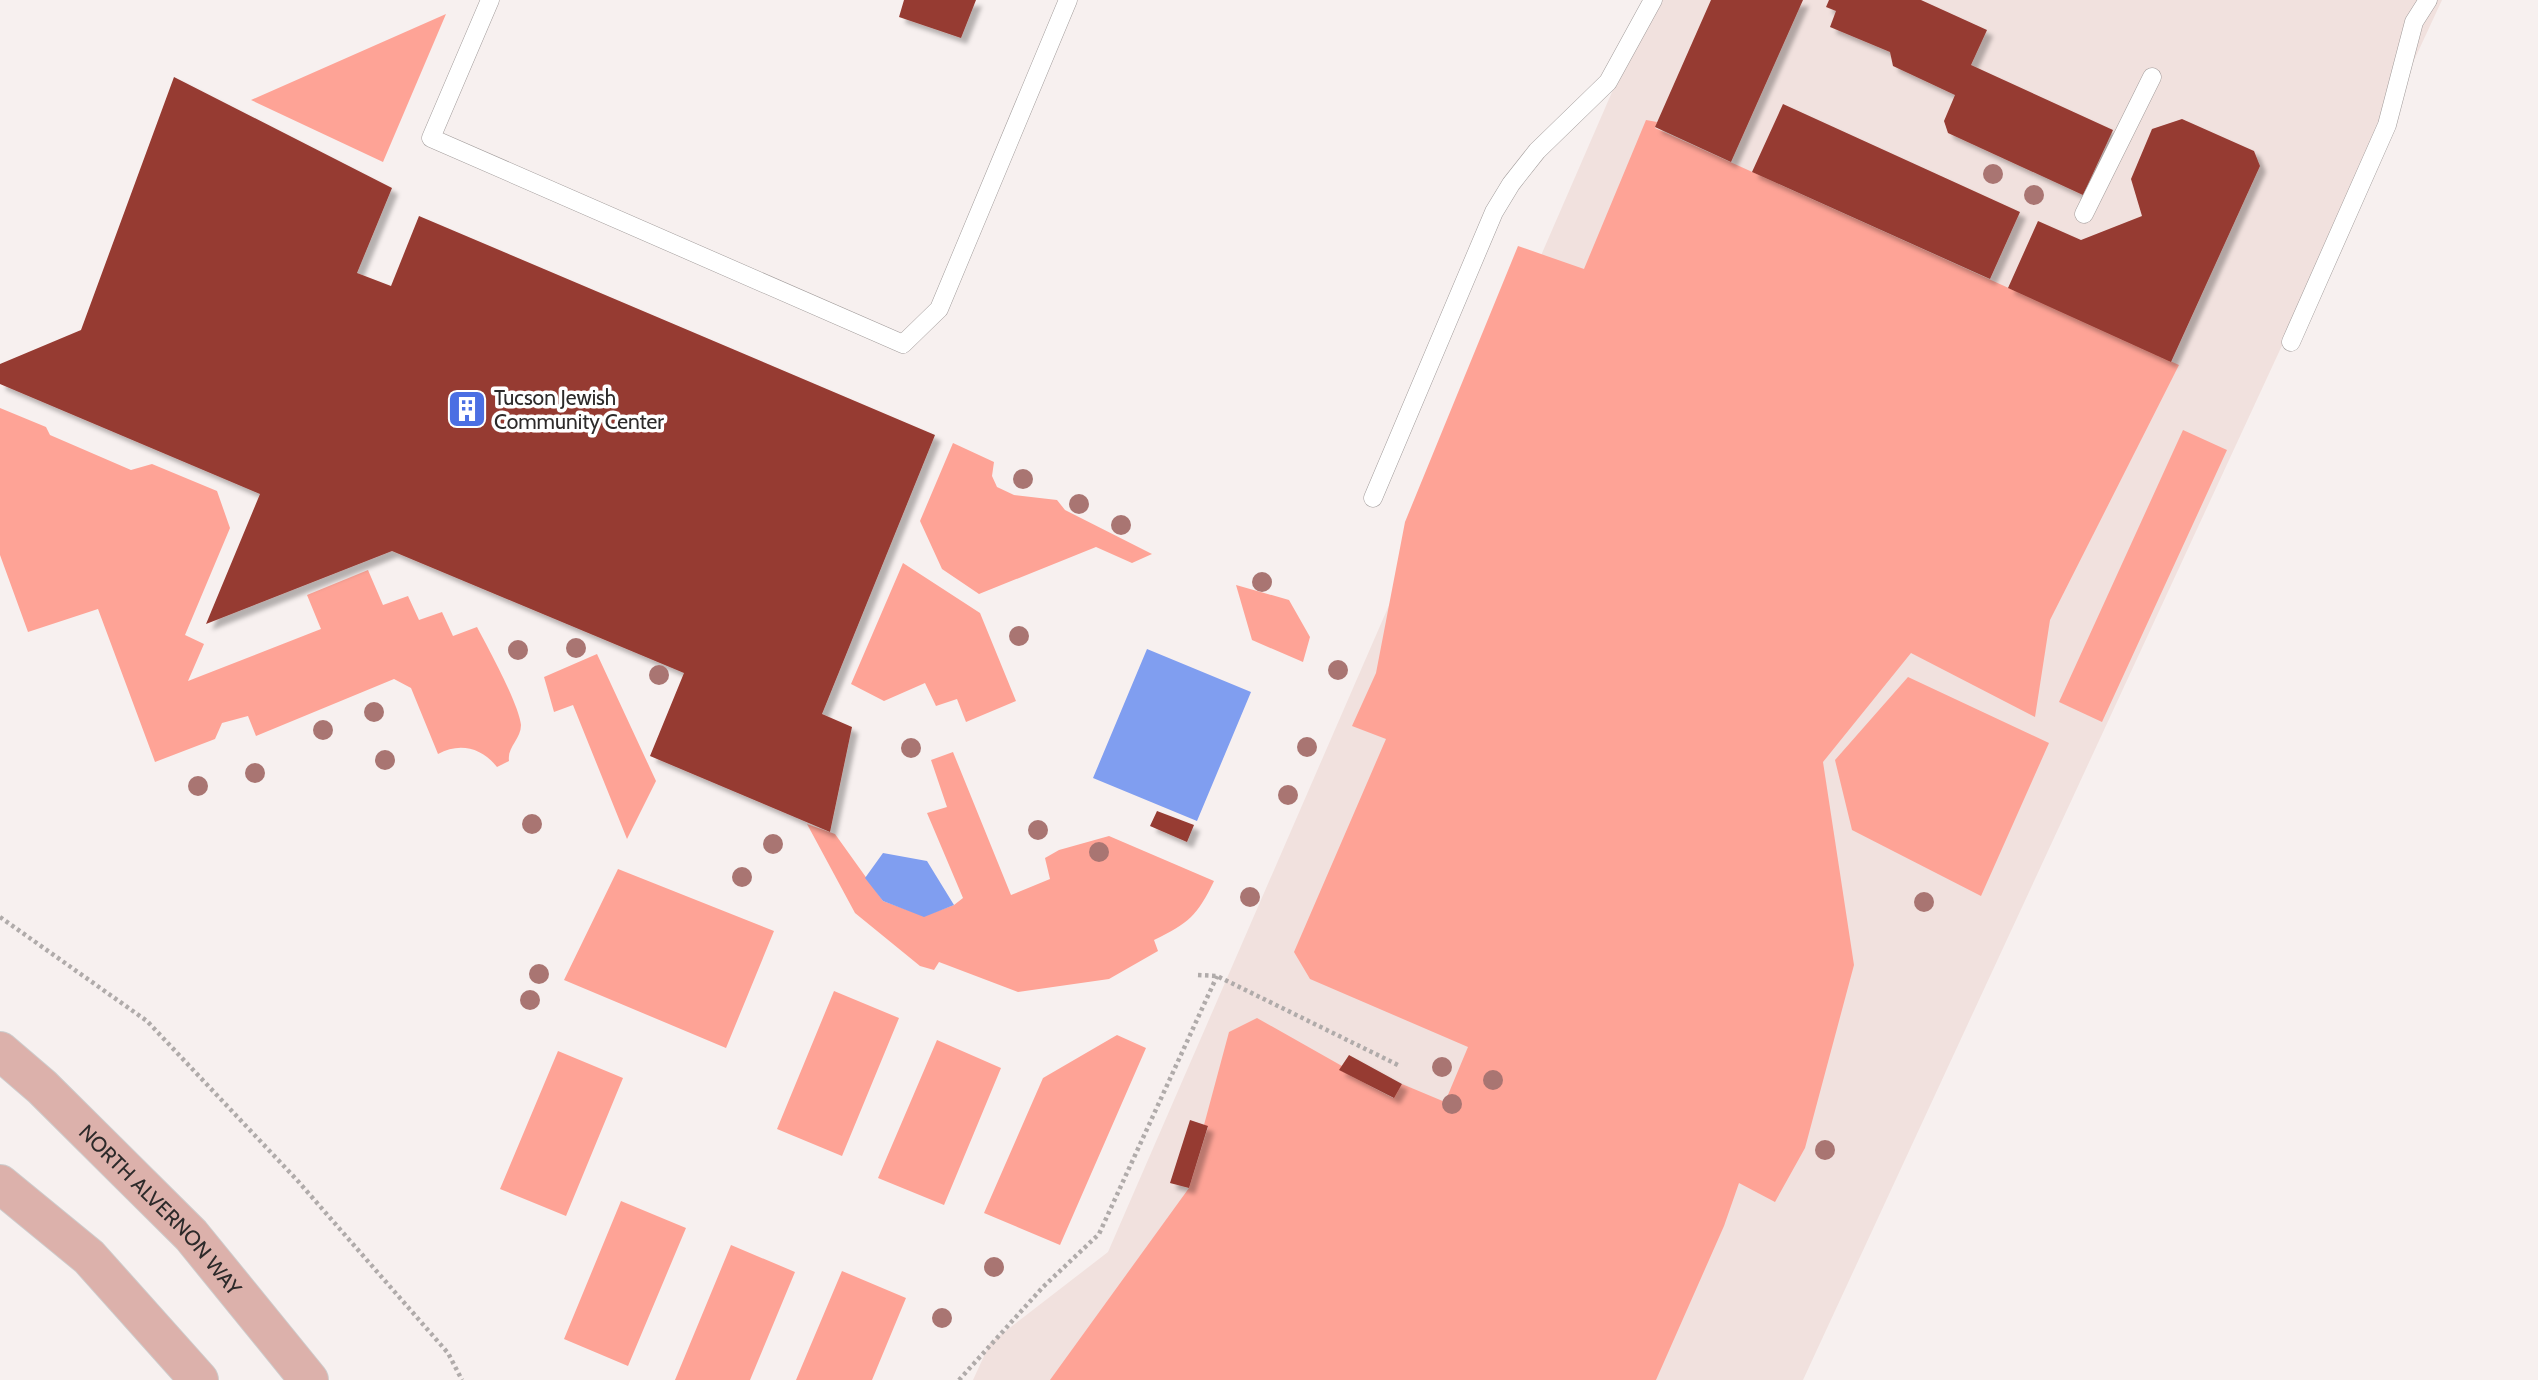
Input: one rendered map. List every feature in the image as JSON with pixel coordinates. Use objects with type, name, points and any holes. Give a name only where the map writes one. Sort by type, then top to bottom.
[{"type":"main road","name":"NORTH ALVERNON WAY","points":[[0,1051],[42,1087],[191,1235],[309,1380]]},
{"type":"main road","points":[[0,1184],[89,1257],[199,1380]]},
{"type":"lane","points":[[490,0],[431,138],[903,344],[939,309],[1068,0]]},
{"type":"lane","points":[[1373,498],[1494,212],[1536,151],[1608,82],[1654,0]]},
{"type":"lane","points":[[2291,342],[2387,125],[2414,22],[2428,0]]},
{"type":"lane","points":[[2084,214],[2152,77]]},
{"type":"path","points":[[0,917],[147,1021],[298,1180],[447,1353],[462,1380]]},
{"type":"path","points":[[1198,975],[1217,976],[1398,1065]]},
{"type":"path","points":[[959,1380],[1043,1287],[1098,1234],[1217,976]]},
{"type":"shaded area","points":[[1652,0],[2442,0],[1803,1380],[973,1380],[990,1343],[1108,1252]]},
{"type":"shaded area","points":[[446,14],[383,162],[251,100]]},
{"type":"shaded area","points":[[1646,120],[1657,122],[1655,128],[2179,365],[2050,620],[2035,717],[1911,653],[1823,762],[1854,965],[1805,1148],[1775,1202],[1739,1183],[1724,1226],[1656,1380],[1050,1380],[1189,1188],[1208,1127],[1204,1125],[1229,1032],[1257,1018],[1342,1066],[1340,1070],[1393,1098],[1402,1084],[1445,1102],[1468,1047],[1310,979],[1294,952],[1386,739],[1352,726],[1376,673],[1405,522],[1518,246],[1584,269]]},
{"type":"shaded area","points":[[0,408],[46,427],[50,435],[131,470],[152,464],[217,491],[230,528],[185,635],[204,644],[188,681],[321,629],[307,595],[368,570],[383,605],[408,596],[419,620],[442,612],[453,636],[477,627],[519,716],[519,735],[510,751],[509,761],[497,767],[478,751],[462,748],[438,754],[411,688],[394,679],[256,736],[248,716],[222,723],[215,739],[155,762],[98,609],[28,632],[0,555]]},
{"type":"shaded area","points":[[2183,430],[2227,450],[2102,722],[2059,702]]},
{"type":"shaded area","points":[[953,443],[994,462],[992,476],[997,487],[1014,495],[1057,500],[1065,510],[1152,554],[1132,563],[1096,547],[979,594],[942,569],[920,521]]},
{"type":"shaded area","points":[[903,563],[980,613],[1016,701],[966,722],[957,699],[936,706],[925,683],[884,701],[851,684]]},
{"type":"shaded area","points":[[1236,585],[1289,600],[1310,637],[1303,662],[1252,640]]},
{"type":"shaded area","points":[[597,654],[656,781],[627,839],[573,705],[554,712],[544,677]]},
{"type":"shaded area","points":[[1908,677],[2049,743],[1981,896],[1852,830],[1835,760]]},
{"type":"shaded area","points":[[953,752],[1011,895],[1050,879],[1045,858],[1059,850],[1109,836],[1214,881],[1197,911],[1176,929],[1154,940],[1158,951],[1109,979],[1018,992],[939,962],[934,970],[920,966],[855,913],[807,824],[835,834],[883,901],[924,916],[954,905],[963,898],[927,813],[947,807],[931,760]]},
{"type":"shaded area","points":[[618,869],[774,931],[726,1048],[564,980]]},
{"type":"shaded area","points":[[834,991],[899,1018],[842,1156],[777,1129]]},
{"type":"shaded area","points":[[1117,1035],[1146,1048],[1060,1245],[984,1213],[1043,1078]]},
{"type":"shaded area","points":[[937,1040],[1001,1068],[944,1205],[878,1178]]},
{"type":"shaded area","points":[[558,1051],[623,1078],[566,1216],[500,1189]]},
{"type":"shaded area","points":[[621,1201],[686,1228],[628,1366],[564,1339]]},
{"type":"shaded area","points":[[731,1245],[795,1272],[750,1380],[675,1380]]},
{"type":"shaded area","points":[[842,1271],[906,1298],[872,1380],[796,1380]]},
{"type":"water","points":[[1147,649],[1251,692],[1197,821],[1093,778]]},
{"type":"water","points":[[883,853],[927,861],[954,905],[924,917],[883,901],[865,878]]},
{"type":"building","points":[[904,0],[976,0],[961,38],[899,17]]},
{"type":"building","points":[[1711,0],[1803,0],[1731,162],[1655,127]]},
{"type":"building","points":[[1829,0],[1921,0],[1987,30],[1971,65],[2113,130],[2083,195],[1948,133],[1944,121],[1955,95],[1893,66],[1890,52],[1830,27],[1836,11],[1826,7]]},
{"type":"building","name":"Tucson Jewish Community Center","points":[[174,77],[392,188],[357,273],[391,286],[419,216],[935,435],[822,714],[852,727],[830,832],[650,756],[684,673],[392,551],[206,624],[260,494],[0,384],[0,364],[81,330]]},
{"type":"building","points":[[1783,104],[2020,212],[1990,279],[1752,172]]},
{"type":"building","points":[[2182,119],[2254,151],[2260,166],[2171,362],[2008,288],[2038,221],[2081,240],[2142,216],[2131,179],[2152,129]]},
{"type":"building","points":[[1157,811],[1194,825],[1187,842],[1150,826]]},
{"type":"building","points":[[1349,1055],[1402,1084],[1394,1098],[1339,1070]]},
{"type":"building","points":[[1190,1120],[1208,1126],[1189,1188],[1170,1183]]},
{"type":"place","name":"Tucson Jewish Community Center","points":[[467,409]]}]
